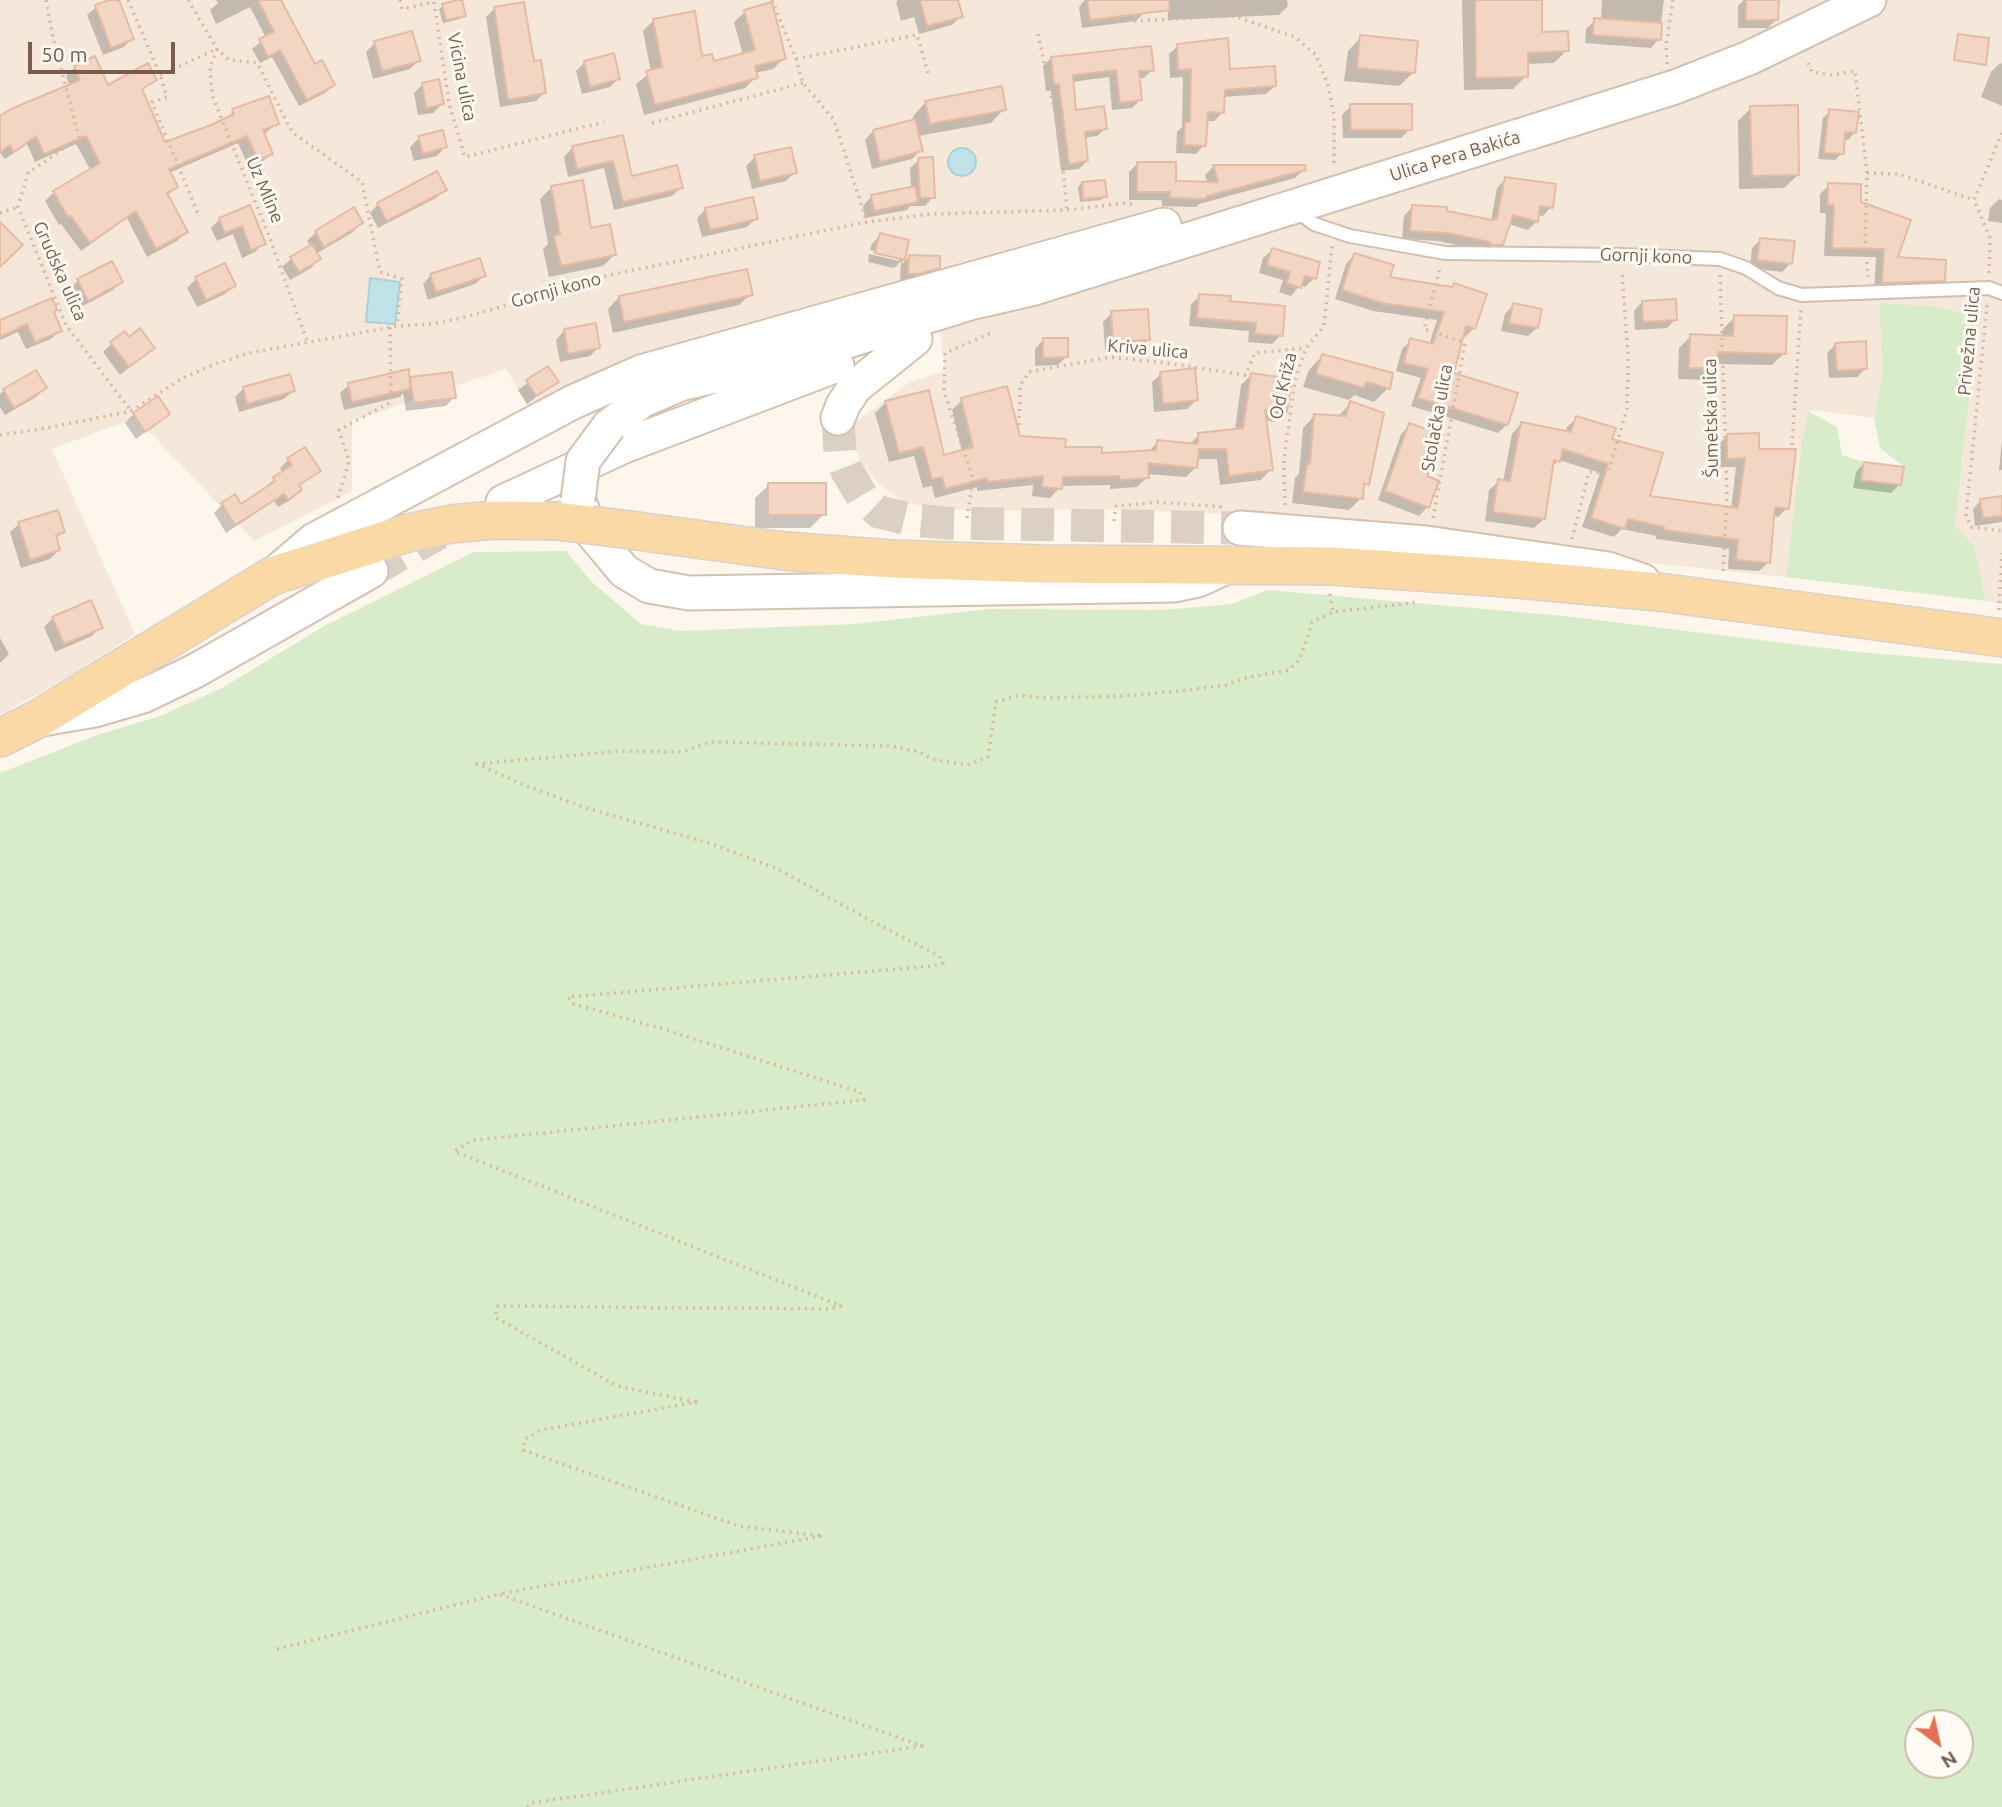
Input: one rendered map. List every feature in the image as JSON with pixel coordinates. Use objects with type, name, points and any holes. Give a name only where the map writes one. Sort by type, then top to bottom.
[{"type":"main road","name":"Ulica Pera Bakića","points":[[1031,289],[1675,87],[1749,58],[1870,0]]},
{"type":"main road","points":[[0,738],[36,720],[272,576],[303,548],[573,402],[641,372],[1149,228],[1209,216],[1291,206]]},
{"type":"main road","points":[[503,502],[624,446],[915,339],[1031,289]]},
{"type":"main road","points":[[568,511],[583,461],[609,426],[643,400],[680,384],[783,360],[970,303],[1031,289]]},
{"type":"main road","points":[[838,418],[855,387],[915,339]]},
{"type":"main road","points":[[568,511],[589,528],[624,570],[649,586],[689,593],[1175,585],[1198,580],[1233,564]]},
{"type":"main road","points":[[272,576],[408,533],[451,524],[568,511],[630,530],[784,551],[892,559],[1040,564],[1233,564],[1404,570],[1659,592],[1999,638]]},
{"type":"main road","points":[[1236,518],[1535,558],[1620,573],[1646,583],[1659,592]]},
{"type":"main road","points":[[36,720],[95,710],[143,696],[195,671],[371,572]]},
{"type":"lane","name":"Gornji kono","points":[[1291,206],[1314,224],[1333,231],[1445,253],[1720,259],[1746,268],[1778,288],[1802,295],[1989,288],[2002,293]]},
{"type":"path","name":"Grudska ulica","points":[[46,0],[79,138],[28,173],[18,208],[66,325],[131,411]]},
{"type":"path","points":[[128,0],[167,97],[152,102],[199,216]]},
{"type":"path","points":[[188,0],[217,49],[229,60],[257,63],[292,132],[362,182],[380,272],[402,279],[397,326]]},
{"type":"path","name":"Vicina ulica","points":[[400,0],[402,9],[434,2],[449,103],[465,157],[604,122]]},
{"type":"path","points":[[772,0],[803,83],[834,120],[867,222]]},
{"type":"path","points":[[1232,0],[1234,16]]},
{"type":"path","points":[[1667,69],[1666,45],[1673,0]]},
{"type":"path","points":[[1134,21],[1234,16],[1295,37],[1316,55],[1327,82],[1334,114],[1334,167]]},
{"type":"path","points":[[1038,34],[1059,131],[1067,210]]},
{"type":"path","points":[[796,59],[917,35],[929,76]]},
{"type":"path","points":[[160,75],[217,49]]},
{"type":"path","name":"Uz Mline","points":[[217,49],[210,67],[212,95],[269,236],[307,341]]},
{"type":"path","points":[[1808,63],[1812,72],[1832,75],[1855,71],[1867,173],[1869,292]]},
{"type":"path","points":[[652,123],[803,83]]},
{"type":"path","points":[[1867,173],[1899,174],[1974,200],[2002,133]]},
{"type":"path","name":"Privežna ulica","points":[[1974,200],[1990,238],[1989,288],[1966,516],[1970,527],[2002,531]]},
{"type":"path","name":"Gornji kono","points":[[0,435],[131,411],[183,378],[249,353],[390,327],[431,324],[462,318],[610,275],[867,222],[931,214],[1067,210],[1126,203]]},
{"type":"path","name":"Grudska ulica","points":[[0,213],[18,208]]},
{"type":"path","name":"Od Križa","points":[[1285,513],[1284,460],[1295,380],[1306,348],[1324,326],[1333,231]]},
{"type":"path","name":"Stolačka ulica","points":[[1433,521],[1465,343],[1424,329],[1445,253]]},
{"type":"path","points":[[1572,540],[1589,472],[1608,473],[1627,409],[1628,358],[1620,255]]},
{"type":"path","name":"Šumetska ulica","points":[[1720,259],[1727,495],[1723,576]]},
{"type":"path","points":[[1792,445],[1802,295]]},
{"type":"path","points":[[347,523],[337,502],[349,461],[339,430],[391,402],[390,327]]},
{"type":"path","points":[[967,518],[973,478],[944,393],[945,353],[993,332]]},
{"type":"path","name":"Kriva ulica","points":[[1019,425],[1020,386],[1029,372],[1110,357],[1245,375],[1255,353],[1306,348]]},
{"type":"path","points":[[1114,521],[1116,506],[1157,502],[1236,518]]},
{"type":"path","points":[[1999,638],[2002,553]]},
{"type":"path","points":[[277,1649],[499,1594],[823,1536],[739,1526],[523,1450],[525,1439],[541,1430],[696,1402],[618,1386],[495,1317],[498,1306],[830,1309],[841,1306],[454,1151],[474,1140],[864,1100],[860,1092],[663,1029],[574,1004],[568,997],[932,966],[943,962],[939,956],[778,869],[709,843],[583,807],[477,764],[620,751],[682,752],[710,742],[891,746],[920,752],[932,759],[967,765],[988,757],[996,702],[1019,695],[1046,698],[1121,696],[1226,685],[1245,678],[1289,670],[1300,659],[1312,622],[1333,612],[1426,601]]},
{"type":"path","points":[[499,1594],[922,1746],[531,1803],[527,1807]]},
{"type":"shaded area","points":[[0,0],[2002,0],[2002,604],[1986,601],[1975,547],[1955,526],[1978,318],[1879,303],[1883,372],[1874,418],[1810,410],[1801,448],[1786,577],[1632,561],[1500,535],[1314,517],[1092,509],[986,511],[928,508],[899,500],[878,483],[861,463],[847,428],[910,382],[945,371],[935,291],[770,331],[527,405],[506,369],[352,421],[352,491],[254,541],[136,418],[52,449],[135,634],[72,675],[0,715]]},
{"type":"green space","points":[[1879,303],[1938,307],[1978,318],[1955,526],[1975,547],[1986,601],[1786,577],[1808,411],[1837,427],[1842,455],[1864,462],[1861,480],[1901,485],[1904,467],[1880,448],[1874,418],[1883,372]]},
{"type":"green space","points":[[566,551],[592,582],[641,624],[681,631],[855,624],[990,609],[1163,610],[1232,604],[1268,590],[1564,616],[1858,652],[2002,664],[2002,1807],[0,1807],[0,773],[97,735],[160,716],[222,688],[326,625],[474,552]]},
{"type":"water","points":[[962,148],[972,152],[976,162],[972,172],[962,176],[952,172],[948,162],[952,152]]},
{"type":"water","points":[[370,278],[400,282],[395,324],[366,322]]},
{"type":"building","points":[[119,0],[134,39],[111,48],[95,5]]},
{"type":"building","points":[[258,0],[281,0],[315,64],[322,60],[335,85],[307,100],[280,50],[268,57],[259,39],[274,32]]},
{"type":"building","points":[[462,0],[466,16],[446,20],[442,4]]},
{"type":"building","points":[[920,0],[958,0],[963,17],[927,26]]},
{"type":"building","points":[[1087,0],[1169,0],[1170,10],[1090,20]]},
{"type":"building","points":[[1475,0],[1542,0],[1542,32],[1568,31],[1569,51],[1528,53],[1528,77],[1476,78]]},
{"type":"building","points":[[1746,0],[1779,0],[1778,20],[1746,20]]},
{"type":"building","points":[[524,2],[534,61],[541,60],[546,93],[508,100],[494,7]]},
{"type":"building","points":[[772,2],[786,59],[755,66],[758,78],[655,105],[646,71],[662,67],[653,19],[695,11],[702,56],[712,54],[714,61],[755,50],[744,10]]},
{"type":"building","points":[[1594,18],[1662,23],[1661,40],[1593,35]]},
{"type":"building","points":[[412,31],[421,61],[382,71],[374,41]]},
{"type":"building","points":[[1958,34],[1989,38],[1986,65],[1954,60]]},
{"type":"building","points":[[1360,35],[1418,41],[1415,73],[1357,68]]},
{"type":"building","points":[[1228,38],[1230,69],[1275,66],[1276,86],[1225,90],[1224,113],[1208,112],[1206,146],[1184,145],[1185,122],[1190,122],[1191,69],[1178,70],[1177,44]]},
{"type":"building","points":[[1151,46],[1154,71],[1139,71],[1142,100],[1120,103],[1116,70],[1073,75],[1076,110],[1104,106],[1107,129],[1085,132],[1088,161],[1069,164],[1059,84],[1054,84],[1051,57]]},
{"type":"building","points":[[614,53],[620,79],[590,87],[584,61]]},
{"type":"building","points":[[95,56],[108,85],[148,63],[157,80],[142,89],[165,142],[234,114],[232,109],[269,96],[279,124],[263,130],[273,154],[258,160],[247,136],[169,169],[178,187],[167,193],[188,232],[156,249],[136,211],[90,243],[71,216],[68,217],[53,191],[100,163],[86,136],[44,154],[36,136],[14,152],[10,145],[0,152],[0,116],[80,80],[74,66]]},
{"type":"building","points":[[439,79],[444,104],[426,108],[422,83]]},
{"type":"building","points":[[1002,86],[1006,110],[930,124],[925,101]]},
{"type":"building","points":[[1350,104],[1412,104],[1412,130],[1351,130]]},
{"type":"building","points":[[1798,105],[1799,175],[1752,176],[1750,106]]},
{"type":"building","points":[[1829,109],[1859,112],[1856,133],[1845,132],[1844,154],[1824,153]]},
{"type":"building","points":[[915,119],[923,151],[880,162],[873,130]]},
{"type":"building","points":[[443,130],[447,147],[423,154],[418,136]]},
{"type":"building","points":[[623,135],[632,176],[677,165],[683,188],[623,202],[613,161],[577,169],[572,146]]},
{"type":"building","points":[[791,147],[797,173],[760,181],[754,155]]},
{"type":"building","points":[[933,157],[935,198],[920,198],[918,158]]},
{"type":"building","points":[[1137,162],[1176,162],[1176,181],[1218,182],[1213,165],[1305,165],[1306,170],[1207,196],[1206,199],[1170,198],[1170,192],[1137,192]]},
{"type":"building","points":[[437,171],[447,190],[387,221],[377,203]]},
{"type":"building","points":[[1505,177],[1556,184],[1553,208],[1540,206],[1538,222],[1513,215],[1503,245],[1492,245],[1489,242],[1448,233],[1410,231],[1412,205],[1447,207],[1447,211],[1497,219]]},
{"type":"building","points":[[583,180],[591,228],[610,224],[616,255],[561,266],[554,236],[560,234],[551,186]]},
{"type":"building","points":[[1105,180],[1107,197],[1083,199],[1082,182]]},
{"type":"building","points":[[1828,183],[1861,184],[1861,202],[1911,220],[1898,257],[1946,260],[1945,281],[1882,283],[1884,249],[1832,248],[1834,205],[1828,205]]},
{"type":"building","points":[[915,186],[918,202],[874,211],[871,195]]},
{"type":"building","points":[[753,197],[758,219],[710,230],[705,208]]},
{"type":"building","points":[[250,205],[266,244],[251,250],[242,226],[225,233],[219,218]]},
{"type":"building","points":[[354,207],[363,223],[324,247],[315,231]]},
{"type":"building","points":[[0,222],[23,245],[0,267]]},
{"type":"building","points":[[880,233],[909,240],[905,260],[875,253]]},
{"type":"building","points":[[1760,238],[1795,241],[1792,264],[1757,260]]},
{"type":"building","points":[[312,244],[321,259],[299,272],[290,257]]},
{"type":"building","points":[[1272,248],[1320,262],[1316,279],[1305,276],[1301,288],[1287,283],[1290,272],[1267,265]]},
{"type":"building","points":[[1354,253],[1394,265],[1390,277],[1452,287],[1454,283],[1487,294],[1475,329],[1466,326],[1454,373],[1518,393],[1508,425],[1418,398],[1428,369],[1404,363],[1410,338],[1433,344],[1444,312],[1382,303],[1342,290]]},
{"type":"building","points":[[909,255],[940,256],[940,268],[908,274]]},
{"type":"building","points":[[480,258],[486,276],[436,292],[430,274]]},
{"type":"building","points":[[112,261],[123,282],[88,301],[77,279]]},
{"type":"building","points":[[225,263],[236,286],[206,300],[195,277]]},
{"type":"building","points":[[747,269],[753,295],[624,322],[619,296]]},
{"type":"building","points":[[1199,294],[1231,296],[1230,301],[1285,306],[1283,336],[1255,334],[1256,323],[1197,318]]},
{"type":"building","points":[[52,298],[57,310],[54,312],[62,331],[35,342],[27,324],[0,337],[0,320]]},
{"type":"building","points":[[1676,299],[1677,320],[1643,322],[1642,301]]},
{"type":"building","points":[[1513,303],[1542,309],[1538,328],[1509,323]]},
{"type":"building","points":[[1148,309],[1150,340],[1113,342],[1111,311]]},
{"type":"building","points":[[1734,315],[1787,316],[1786,354],[1718,352],[1717,369],[1689,368],[1690,334],[1733,336]]},
{"type":"building","points":[[596,323],[600,348],[568,354],[564,329]]},
{"type":"building","points":[[140,328],[155,348],[129,367],[110,342],[125,331],[129,337]]},
{"type":"building","points":[[1043,338],[1068,338],[1068,357],[1043,358]]},
{"type":"building","points":[[1866,341],[1867,369],[1837,371],[1835,343]]},
{"type":"building","points":[[1322,354],[1393,373],[1390,389],[1366,382],[1364,388],[1316,374]]},
{"type":"building","points":[[548,366],[559,382],[536,396],[526,380]]},
{"type":"building","points":[[1195,368],[1198,400],[1163,404],[1160,372]]},
{"type":"building","points":[[409,369],[410,389],[352,402],[348,383]]},
{"type":"building","points":[[36,370],[47,388],[14,408],[3,389]]},
{"type":"building","points":[[452,372],[456,398],[414,403],[410,377]]},
{"type":"building","points":[[1251,373],[1292,379],[1287,412],[1265,410],[1273,470],[1229,476],[1226,449],[1199,449],[1197,468],[1148,463],[1149,478],[1120,480],[1119,476],[1063,477],[1062,489],[1042,487],[1043,476],[987,482],[987,478],[945,489],[942,477],[932,479],[923,447],[899,453],[885,401],[929,390],[944,455],[973,447],[961,398],[1007,386],[1020,436],[1066,439],[1065,447],[1102,447],[1102,453],[1156,450],[1157,440],[1198,444],[1198,433],[1243,428]]},
{"type":"building","points":[[290,374],[295,391],[247,404],[243,387]]},
{"type":"building","points":[[158,396],[170,414],[145,432],[133,413]]},
{"type":"building","points":[[1350,401],[1384,413],[1369,485],[1364,483],[1363,499],[1303,492],[1307,464],[1310,464],[1314,414],[1346,416]]},
{"type":"building","points":[[1576,416],[1616,428],[1612,439],[1663,453],[1650,496],[1738,508],[1745,458],[1727,459],[1727,434],[1759,433],[1759,449],[1796,449],[1789,509],[1775,507],[1770,563],[1736,560],[1738,540],[1664,530],[1664,527],[1628,519],[1625,529],[1591,518],[1608,464],[1563,449],[1560,462],[1554,460],[1545,519],[1493,512],[1498,479],[1510,481],[1521,422],[1571,432]]},
{"type":"building","points":[[1409,423],[1443,435],[1427,476],[1439,481],[1429,508],[1385,491]]},
{"type":"building","points":[[305,447],[321,471],[299,485],[302,490],[288,500],[284,494],[235,525],[221,503],[235,494],[241,504],[275,481],[273,477],[292,465],[287,458]]},
{"type":"building","points":[[1864,462],[1904,467],[1901,485],[1861,480]]},
{"type":"building","points":[[768,483],[826,483],[826,515],[768,515]]},
{"type":"building","points":[[2002,496],[2002,516],[1983,518],[1980,499]]},
{"type":"building","points":[[58,510],[65,532],[56,535],[60,550],[30,560],[18,522]]},
{"type":"building","points":[[91,600],[103,628],[64,644],[52,617]]},
{"type":"tunnel","points":[[838,418],[840,453],[847,471],[862,496],[879,512],[912,520],[946,523],[1240,528]]},
{"type":"tunnel","points":[[371,571],[439,533]]}]
